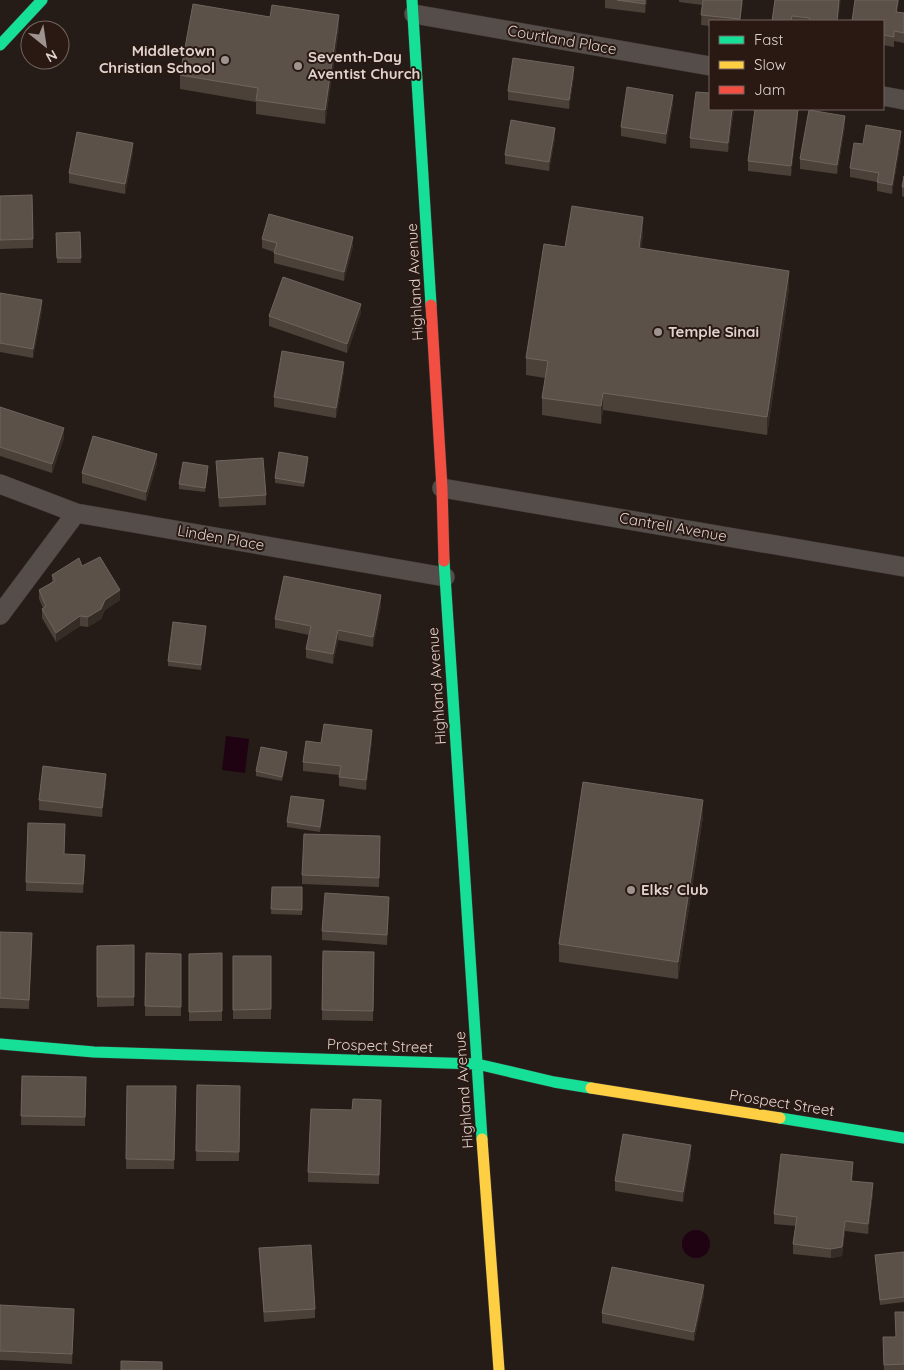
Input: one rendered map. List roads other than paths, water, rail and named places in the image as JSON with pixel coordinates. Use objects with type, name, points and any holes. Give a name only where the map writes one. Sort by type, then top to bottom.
[{"type":"street","points":[[0,45],[42,0]]},
{"type":"street","name":"Courtland Place","points":[[413,7],[709,66]]},
{"type":"street","name":"Highland Avenue","points":[[413,7],[442,488],[445,577],[499,1370]]},
{"type":"street","points":[[884,96],[904,100]]},
{"type":"street","name":"Linden Place","points":[[0,484],[76,513],[445,577]]},
{"type":"street","name":"Cantrell Avenue","points":[[442,488],[904,567]]},
{"type":"street","points":[[0,615],[76,513]]},
{"type":"street","name":"Prospect Street","points":[[0,1044],[94,1052],[477,1064],[554,1082],[904,1138]]},
{"type":"place","name":"Middletown Christian School","points":[[225,60]]},
{"type":"place","name":"Seventh-Day Aventist Church","points":[[298,66]]},
{"type":"place","name":"Temple Sinai","points":[[658,332]]},
{"type":"place","name":"Elks' Club","points":[[631,890]]}]
